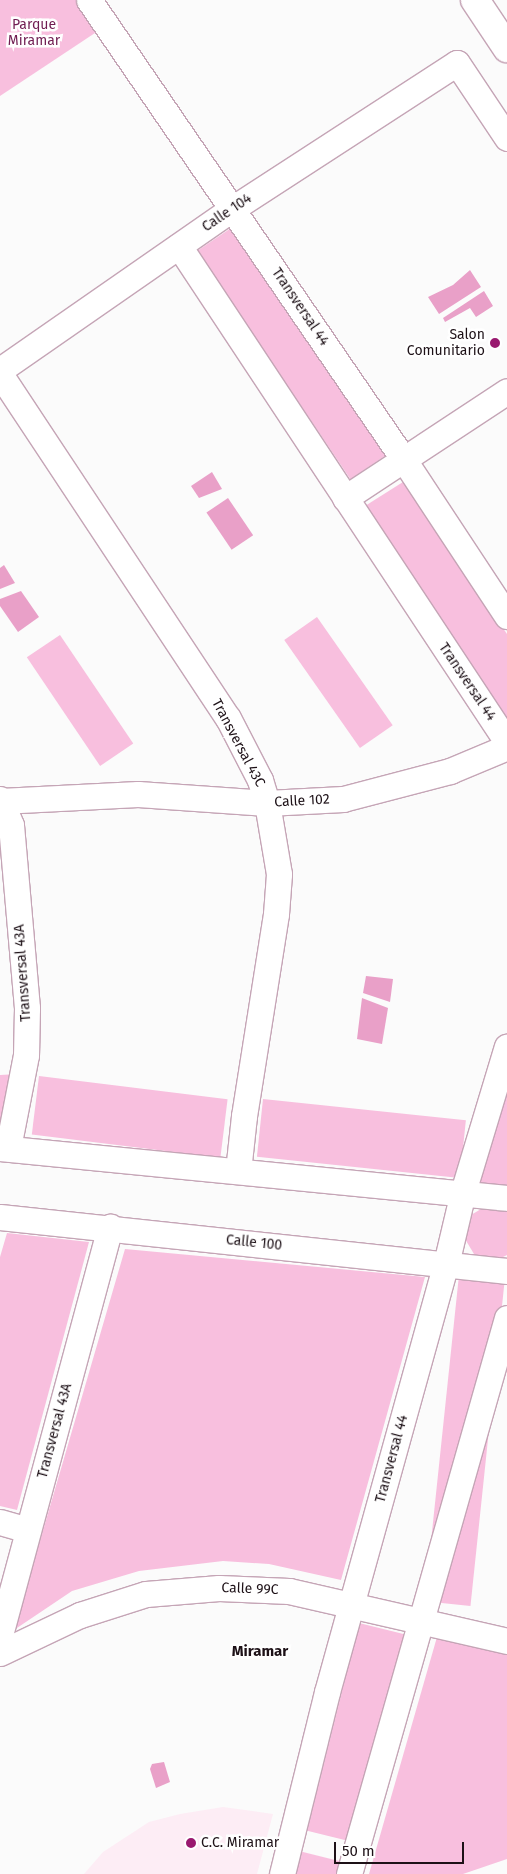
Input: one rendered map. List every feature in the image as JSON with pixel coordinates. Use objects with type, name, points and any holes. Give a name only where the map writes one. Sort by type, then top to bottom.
[{"type":"main road","points":[[474,0],[507,48]]},
{"type":"street","name":"Transversal 44","points":[[89,0],[404,460],[507,616]]},
{"type":"street","name":"Calle 104","points":[[0,372],[232,209],[457,62],[507,138]]},
{"type":"street","name":"Transversal 44","points":[[179,246],[507,742]]},
{"type":"street","name":"Transversal 43C","points":[[0,372],[228,718],[260,780],[267,803],[279,874],[276,914],[244,1116],[238,1171]]},
{"type":"street","points":[[345,498],[507,391]]},
{"type":"street","name":"Calle 102","points":[[1,800],[138,794],[267,803],[343,799],[450,771],[507,747]]},
{"type":"street","name":"Transversal 43A","points":[[1,800],[11,825],[27,1008],[26,1055],[4,1148]]},
{"type":"street","name":"Transversal 44","points":[[282,1874],[323,1707],[446,1264],[463,1192],[507,1046]]},
{"type":"street","points":[[4,1148],[463,1192],[507,1198]]},
{"type":"street","name":"Calle 100","points":[[0,1217],[110,1227],[507,1271]]},
{"type":"street","name":"Transversal 43A","points":[[0,1635],[110,1227]]},
{"type":"street","points":[[349,1874],[507,1318]]},
{"type":"street","points":[[0,1522],[28,1530]]},
{"type":"street","name":"Calle 99C","points":[[0,1654],[80,1615],[146,1594],[219,1588],[289,1591],[507,1641]]},
{"type":"shaded area","points":[[470,270],[481,287],[439,314],[428,297],[453,285]]},
{"type":"shaded area","points":[[484,291],[493,306],[476,317],[470,308],[445,322],[443,318]]},
{"type":"shaded area","points":[[212,472],[222,489],[199,498],[191,486]]},
{"type":"shaded area","points":[[228,498],[253,535],[232,550],[206,513]]},
{"type":"shaded area","points":[[4,565],[15,583],[0,589],[0,568]]},
{"type":"shaded area","points":[[21,591],[39,617],[18,632],[0,606],[0,599]]},
{"type":"shaded area","points":[[366,976],[393,979],[390,1002],[363,993]]},
{"type":"shaded area","points":[[362,998],[388,1008],[382,1044],[357,1039]]},
{"type":"shaded area","points":[[164,1762],[170,1782],[156,1788],[150,1769],[152,1764]]},
{"type":"shaded area","name":"C.C. Miramar","points":[[223,1807],[273,1814],[257,1874],[84,1874],[103,1852],[149,1822],[180,1814]]},
{"type":"green space","name":"Parque Miramar","points":[[0,0],[77,0],[98,31],[0,96]]},
{"type":"green space","points":[[234,226],[388,454],[350,479],[197,251]]},
{"type":"green space","points":[[403,482],[507,634],[507,718],[365,506]]},
{"type":"green space","points":[[317,617],[393,725],[360,748],[284,640]]},
{"type":"green space","points":[[60,635],[133,744],[100,766],[27,657]]},
{"type":"green space","points":[[18,1074],[0,1133],[0,1075]]},
{"type":"green space","points":[[39,1076],[228,1099],[220,1158],[32,1135]]},
{"type":"green space","points":[[507,1085],[507,1191],[478,1187]]},
{"type":"green space","points":[[263,1099],[466,1120],[460,1178],[257,1157]]},
{"type":"green space","points":[[486,1206],[507,1211],[507,1255],[499,1259],[481,1258],[474,1254],[465,1239],[466,1222],[471,1215]]},
{"type":"green space","points":[[7,1233],[89,1242],[17,1510],[0,1506],[0,1257]]},
{"type":"green space","points":[[125,1249],[425,1277],[341,1580],[269,1564],[223,1561],[139,1571],[72,1591],[14,1630]]},
{"type":"green space","points":[[459,1275],[505,1280],[470,1606],[425,1601]]},
{"type":"green space","points":[[359,1623],[407,1635],[355,1842],[307,1831]]},
{"type":"green space","points":[[437,1637],[507,1652],[507,1859],[463,1874],[369,1874]]},
{"type":"green space","points":[[299,1851],[347,1863],[344,1874],[292,1874]]},
{"type":"place","name":"Salon Comunitario","points":[[495,343]]},
{"type":"place","name":"C.C. Miramar","points":[[191,1843]]},
{"type":"district","name":"Miramar","points":[[260,1652]]}]
